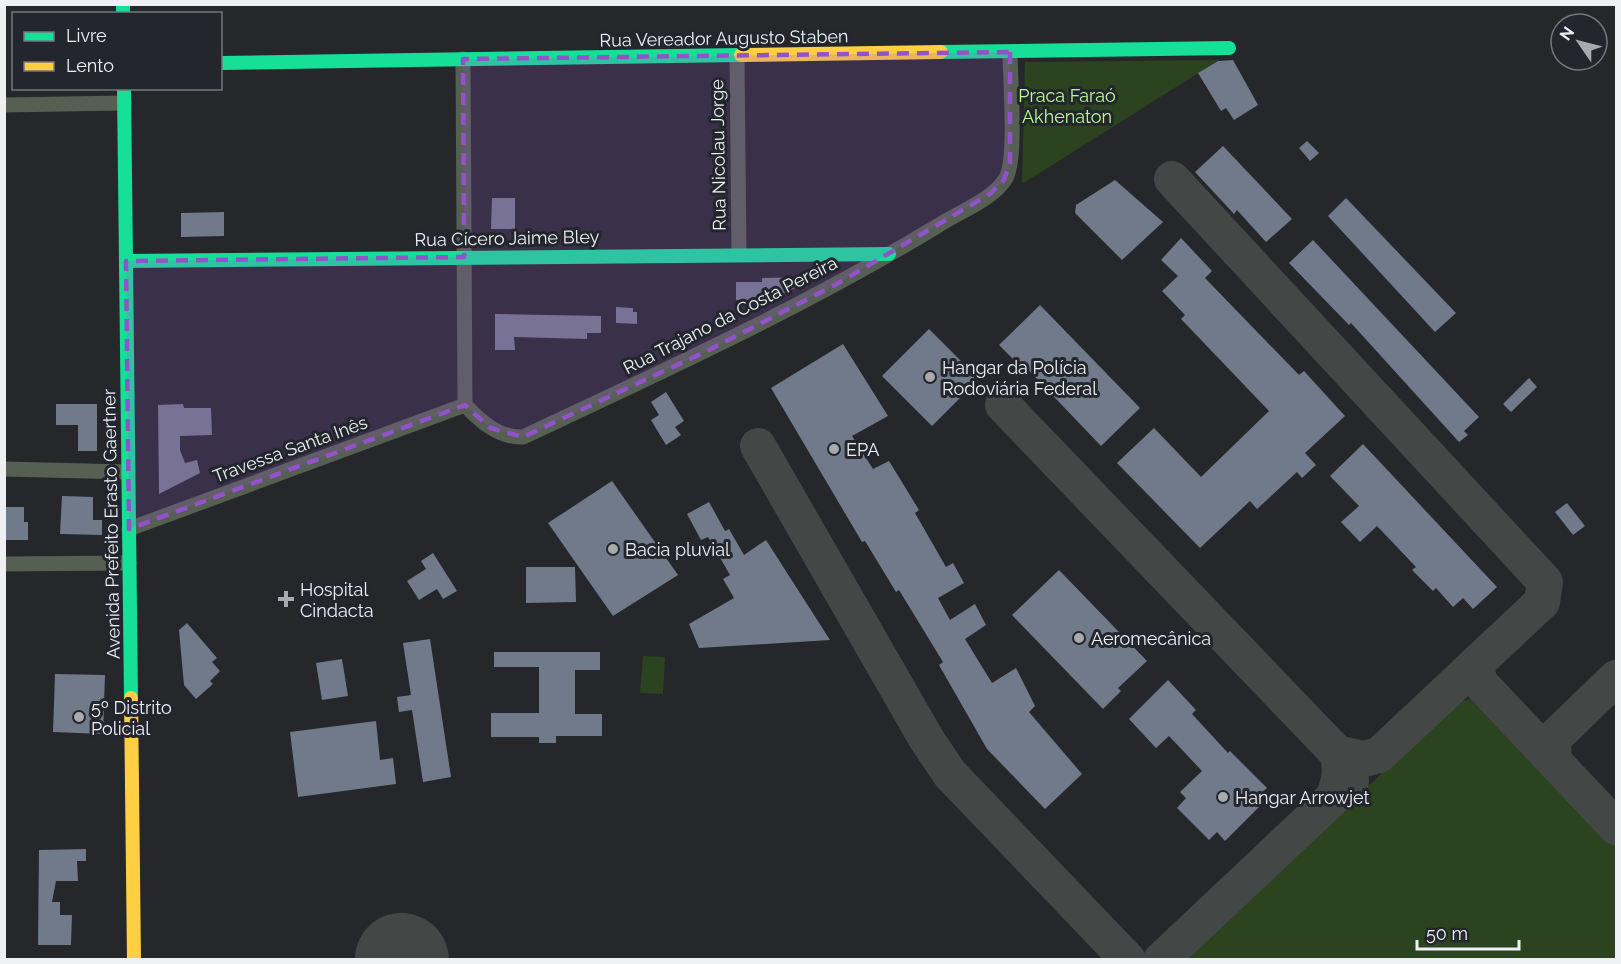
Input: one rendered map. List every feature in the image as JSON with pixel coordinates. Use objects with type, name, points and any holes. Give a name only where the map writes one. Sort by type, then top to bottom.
[{"type":"street","name":"Rua Vereador Augusto Staben","points":[[222,63],[1229,48]]},
{"type":"street","name":"Rua Trajano da Costa Pereira","points":[[465,405],[490,428],[507,435],[523,437],[753,328],[889,254],[990,194],[1004,180],[1010,163],[1010,52]]},
{"type":"street","name":"Rua Nicolau Jorge","points":[[737,56],[739,254]]},
{"type":"street","points":[[463,59],[465,405]]},
{"type":"street","points":[[4,105],[124,96]]},
{"type":"street","name":"Avenida Prefeito Erasto Gaertner","points":[[124,96],[134,960]]},
{"type":"street","name":"Rua Cícero Jaime Bley","points":[[126,261],[889,254]]},
{"type":"street","name":"Travessa Santa Inês","points":[[129,529],[465,405]]},
{"type":"street","points":[[4,470],[128,472]]},
{"type":"street","points":[[4,564],[129,563]]},
{"type":"street","points":[[124,960],[134,942]]},
{"type":"highlighted area","points":[[1010,52],[1010,163],[1004,180],[990,194],[835,285],[707,351],[523,437],[490,428],[465,405],[129,529],[126,261],[464,257],[463,59]]},
{"type":"green space","name":"Praca Faraó Akhenaton","points":[[1219,60],[1022,184],[1025,62]]},
{"type":"green space","points":[[643,656],[665,657],[663,694],[640,693]]},
{"type":"green space","points":[[1469,699],[1486,706],[1616,844],[1616,959],[1183,959],[1457,703]]},
{"type":"building","points":[[1233,60],[1258,105],[1234,120],[1226,108],[1221,111],[1198,73],[1218,61]]},
{"type":"building","points":[[1307,141],[1319,153],[1310,161],[1299,148]]},
{"type":"building","points":[[1223,146],[1292,219],[1266,242],[1237,210],[1234,214],[1195,172]]},
{"type":"building","points":[[1115,180],[1163,222],[1122,260],[1075,213],[1076,205]]},
{"type":"building","points":[[492,198],[515,198],[515,229],[491,229]]},
{"type":"building","points":[[1346,198],[1456,313],[1435,332],[1328,216]]},
{"type":"building","points":[[224,212],[224,236],[181,237],[181,213]]},
{"type":"building","points":[[1181,238],[1212,271],[1205,278],[1299,375],[1304,371],[1345,416],[1305,453],[1316,465],[1302,478],[1297,472],[1257,509],[1250,501],[1200,548],[1117,463],[1154,428],[1201,477],[1269,411],[1181,319],[1185,315],[1162,291],[1178,276],[1161,260]]},
{"type":"building","points":[[1313,240],[1479,417],[1464,431],[1468,435],[1459,442],[1351,323],[1349,325],[1289,263]]},
{"type":"building","points":[[818,277],[762,304],[762,300],[736,300],[736,282],[762,282],[762,278]]},
{"type":"building","points":[[1040,305],[1140,408],[1101,446],[1016,357],[1013,359],[999,345]]},
{"type":"building","points":[[616,307],[633,308],[633,312],[637,312],[637,324],[616,323]]},
{"type":"building","points":[[495,314],[601,316],[601,333],[587,333],[587,339],[514,337],[515,350],[495,350]]},
{"type":"building","name":"Hangar da Polícia Rodoviária Federal","points":[[929,329],[979,379],[932,426],[882,376]]},
{"type":"building","points":[[843,344],[888,416],[852,436],[873,469],[889,461],[919,510],[915,513],[946,567],[953,563],[964,583],[938,598],[950,620],[975,604],[986,625],[965,639],[992,683],[1016,668],[1035,706],[1029,712],[1082,774],[1045,809],[987,749],[939,665],[943,662],[899,590],[896,592],[865,541],[862,542],[771,388]]},
{"type":"building","points":[[1529,378],[1537,387],[1511,412],[1503,404]]},
{"type":"building","points":[[666,392],[684,421],[675,427],[681,435],[666,445],[651,420],[659,415],[651,402]]},
{"type":"building","points":[[56,404],[97,404],[97,451],[78,451],[78,425],[56,425]]},
{"type":"building","points":[[183,404],[184,408],[211,408],[212,435],[180,436],[180,450],[185,463],[197,460],[200,473],[159,494],[158,405]]},
{"type":"building","points":[[1363,444],[1497,587],[1473,609],[1463,598],[1453,607],[1436,588],[1433,591],[1412,570],[1416,567],[1377,526],[1360,542],[1341,522],[1359,506],[1330,476]]},
{"type":"building","name":"Bacia pluvial","points":[[612,481],[678,575],[613,616],[548,523]]},
{"type":"building","points":[[62,496],[93,497],[93,520],[102,520],[102,535],[60,534]]},
{"type":"building","points":[[709,502],[725,531],[729,529],[744,555],[766,540],[830,640],[699,648],[689,624],[734,598],[723,579],[730,575],[708,537],[701,540],[687,514]]},
{"type":"building","points":[[1567,503],[1585,526],[1573,535],[1555,512]]},
{"type":"building","points":[[4,507],[24,507],[24,522],[28,522],[28,540],[4,540]]},
{"type":"building","points":[[433,553],[457,591],[443,599],[437,589],[419,600],[407,581],[426,569],[421,561]]},
{"type":"building","points":[[526,567],[575,567],[576,602],[526,603]]},
{"type":"building","name":"Aeromecânica","points":[[1059,570],[1147,661],[1118,688],[1121,691],[1103,709],[1012,615]]},
{"type":"building","points":[[187,623],[217,658],[212,662],[220,671],[210,681],[213,684],[196,699],[184,685],[179,630]]},
{"type":"building","points":[[430,639],[451,777],[423,782],[412,710],[399,712],[397,697],[411,695],[403,643]]},
{"type":"building","points":[[494,652],[600,652],[600,670],[575,670],[575,714],[602,714],[602,736],[556,736],[556,743],[539,743],[539,737],[491,737],[491,713],[539,713],[539,667],[494,667]]},
{"type":"building","points":[[342,659],[348,696],[322,700],[316,663]]},
{"type":"building","name":"5º Distrito Policial","points":[[55,674],[105,675],[103,734],[53,732]]},
{"type":"building","points":[[1168,680],[1196,710],[1192,714],[1228,753],[1230,751],[1267,788],[1259,795],[1265,801],[1225,841],[1217,832],[1209,840],[1177,808],[1186,798],[1180,792],[1202,771],[1169,736],[1156,748],[1129,719]]},
{"type":"building","points":[[376,721],[380,760],[393,758],[396,784],[298,797],[290,732]]},
{"type":"building","points":[[86,849],[86,861],[77,861],[78,881],[56,881],[52,902],[60,902],[60,915],[72,915],[71,945],[38,945],[39,850]]},
{"type":"taxiway","points":[[1172,179],[1545,582],[1542,602],[1379,755],[1364,759],[1337,753]]},
{"type":"taxiway","points":[[1003,405],[1337,753],[1340,774],[1334,796]]},
{"type":"taxiway","points":[[758,446],[927,740],[950,774],[1128,960]]},
{"type":"taxiway","points":[[1477,663],[1478,678],[1482,685],[1616,827]]},
{"type":"taxiway","points":[[1554,760],[1555,737],[1616,678]]},
{"type":"taxiway","points":[[1161,960],[1351,781]]},
{"type":"traffic: fast","points":[[123,4],[123,12]]},
{"type":"traffic: fast","points":[[941,52],[1229,48]]},
{"type":"traffic: fast","points":[[222,63],[741,55]]},
{"type":"traffic: fast","points":[[124,90],[131,698]]},
{"type":"traffic: fast","points":[[126,261],[889,254]]},
{"type":"traffic: slow","points":[[741,55],[941,52]]},
{"type":"traffic: slow","points":[[131,698],[134,960]]},
{"type":"place","name":"Hangar da Polícia Rodoviária Federal","points":[[930,377]]},
{"type":"place","name":"EPA","points":[[834,449]]},
{"type":"place","name":"Bacia pluvial","points":[[613,549]]},
{"type":"place","name":"Hospital Cindacta","points":[[286,599]]},
{"type":"place","name":"Aeromecânica","points":[[1079,638]]},
{"type":"place","name":"5º Distrito Policial","points":[[79,717]]},
{"type":"place","name":"Hangar Arrowjet","points":[[1223,797]]}]
